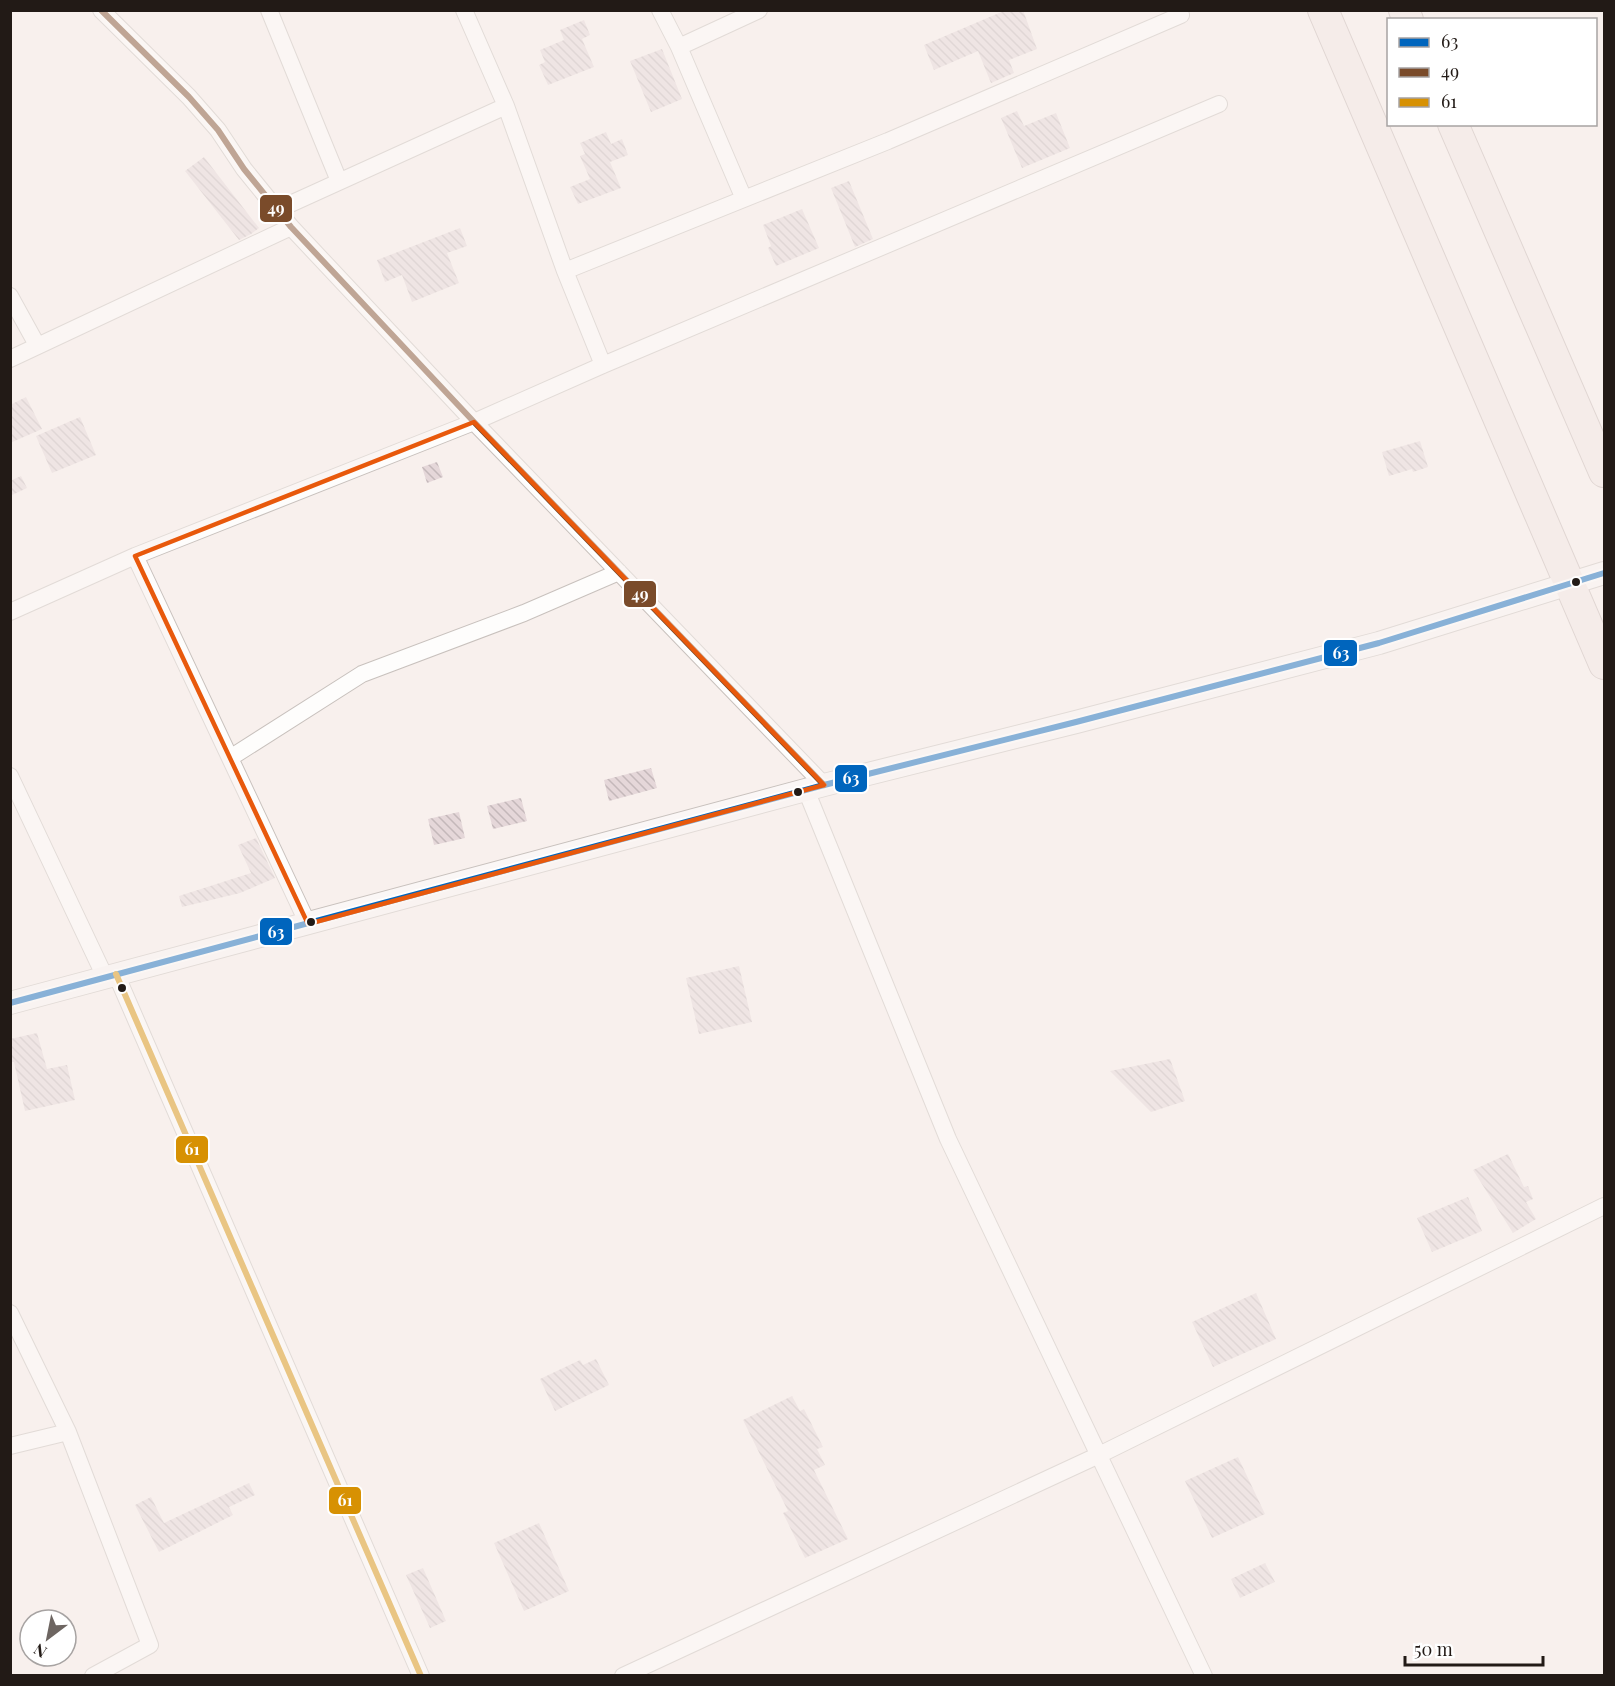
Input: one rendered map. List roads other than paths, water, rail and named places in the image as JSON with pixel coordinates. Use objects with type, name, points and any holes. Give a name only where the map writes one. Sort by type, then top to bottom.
[{"type":"highway","points":[[1323,10],[1605,664]]},
{"type":"highway","points":[[1454,126],[1605,472]]},
{"type":"street","points":[[101,10],[189,97],[218,130],[244,169],[291,227],[474,422],[620,572],[815,787],[948,1139],[1204,1676]]},
{"type":"street","points":[[269,10],[339,181]]},
{"type":"street","points":[[464,10],[506,106],[565,271],[603,365]]},
{"type":"street","points":[[660,10],[679,47],[744,199]]},
{"type":"street","points":[[679,47],[759,10]]},
{"type":"street","points":[[565,271],[888,141],[1185,12]]},
{"type":"street","points":[[10,612],[135,556],[474,422],[1219,104]]},
{"type":"street","points":[[277,210],[506,106]]},
{"type":"street","points":[[10,359],[291,227]]},
{"type":"street","points":[[10,296],[38,345]]},
{"type":"street","points":[[135,556],[308,924]]},
{"type":"street","points":[[230,758],[362,674],[524,613],[620,572]]},
{"type":"street","points":[[10,1003],[815,787],[1378,643],[1605,573]]},
{"type":"street","points":[[10,776],[111,976],[421,1676]]},
{"type":"street","points":[[623,1676],[1099,1455],[1605,1206]]},
{"type":"street","points":[[10,1313],[68,1432],[150,1645],[93,1676]]},
{"type":"street","points":[[10,1446],[68,1432]]}]
